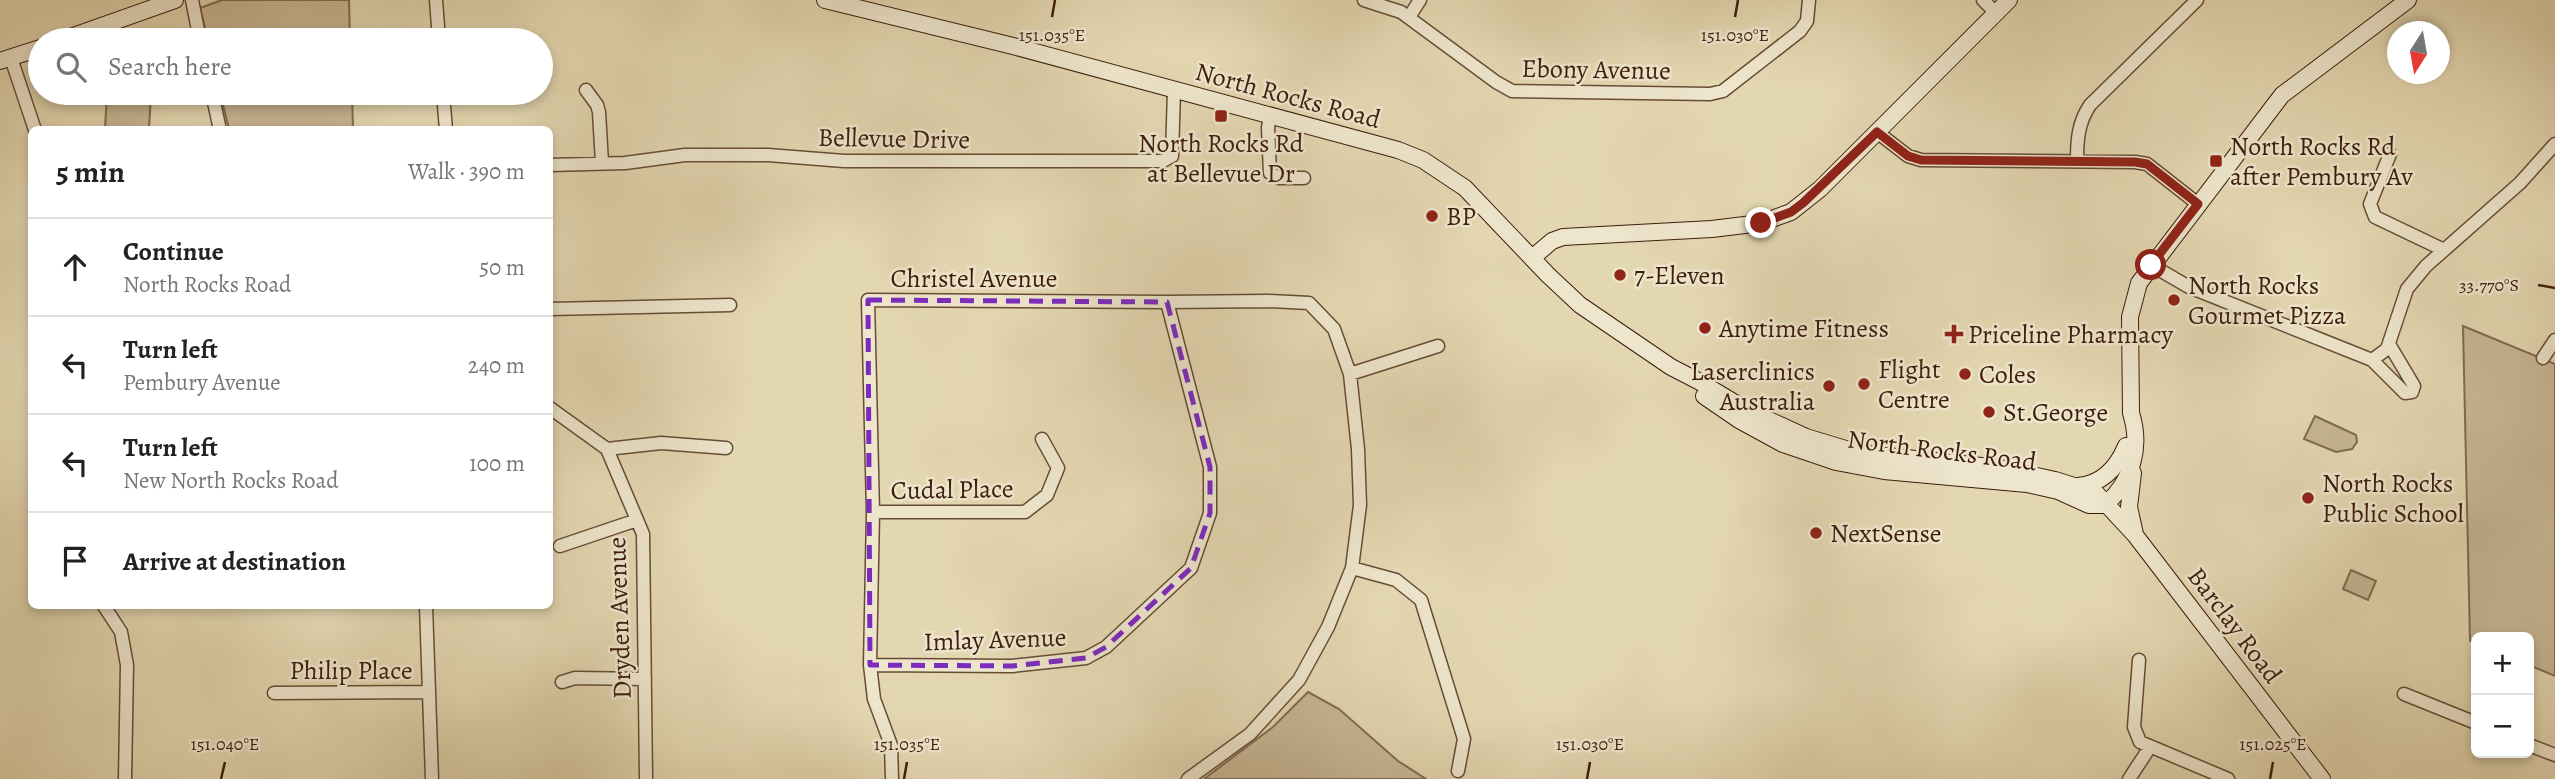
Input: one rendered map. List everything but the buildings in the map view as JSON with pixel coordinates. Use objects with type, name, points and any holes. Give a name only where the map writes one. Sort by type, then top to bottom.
[{"type":"main road","points":[[96,28],[176,0]]},
{"type":"main road","name":"North Rocks Road","points":[[825,0],[1013,46],[1398,150],[1441,170],[1480,202],[1580,305],[1671,368],[1695,390],[1783,444],[1829,460],[1884,471],[2027,484],[2058,491],[2089,505],[2105,505]]},
{"type":"main road","points":[[1532,258],[1552,241],[1563,237],[1712,229],[1775,219],[1791,212],[1877,132],[2009,0]]},
{"type":"main road","points":[[2135,535],[2129,507],[2136,428],[2131,413],[2132,305],[2139,282],[2282,95],[2408,0]]},
{"type":"main road","points":[[5,59],[28,52]]},
{"type":"main road","name":"North Rocks Road","points":[[1671,368],[1700,382],[1745,410],[1822,443],[1880,456],[2000,468],[2096,493],[2105,505]]},
{"type":"main road","points":[[2105,505],[2109,490],[2123,462],[2126,425],[2131,413]]},
{"type":"main road","points":[[2076,486],[2095,482],[2110,472],[2126,446]]},
{"type":"main road","points":[[2105,505],[2123,487],[2133,467]]},
{"type":"main road","name":"Barclay Road","points":[[2105,505],[2135,535],[2322,779]]},
{"type":"street","points":[[192,0],[198,28]]},
{"type":"street","points":[[436,0],[438,28]]},
{"type":"street","name":"Ebony Avenue","points":[[1364,0],[1390,7],[1409,17],[1512,91],[1710,94],[1723,91],[1800,30],[1807,21],[1809,0]]},
{"type":"street","points":[[1409,17],[1420,0]]},
{"type":"street","points":[[1983,0],[1996,13]]},
{"type":"street","points":[[2077,161],[2078,130],[2090,105],[2197,0]]},
{"type":"street","points":[[5,59],[33,126]]},
{"type":"street","points":[[586,90],[599,112],[601,163]]},
{"type":"street","name":"Bellevue Drive","points":[[553,165],[685,155],[768,155],[844,161],[1163,161],[1172,156],[1174,90]]},
{"type":"street","points":[[215,105],[219,126]]},
{"type":"street","points":[[444,105],[446,126]]},
{"type":"street","points":[[1270,116],[1270,173],[1279,178],[1304,178]]},
{"type":"street","points":[[1877,132],[1908,156],[1921,160],[2147,164],[2198,204]]},
{"type":"street","points":[[2372,360],[2387,349],[2407,289],[2444,250],[2521,183],[2555,144]]},
{"type":"street","points":[[2390,154],[2370,205],[2375,217],[2444,250]]},
{"type":"street","points":[[2151,265],[2189,287],[2372,360],[2405,393],[2412,393],[2414,386],[2389,344]]},
{"type":"street","name":"Christel Avenue","points":[[892,779],[891,745],[874,699],[870,665],[873,512],[869,300],[1309,303],[1334,329],[1350,374],[1360,505],[1352,568],[1328,627],[1299,680],[1250,734],[1188,779]]},
{"type":"street","name":"Imlay Avenue","points":[[870,665],[1012,666],[1086,658],[1106,647],[1191,568],[1210,513],[1210,467],[1167,302]]},
{"type":"street","points":[[553,309],[730,305]]},
{"type":"street","points":[[2543,358],[2555,340]]},
{"type":"street","points":[[1350,374],[1438,346]]},
{"type":"street","points":[[553,410],[607,449],[661,443],[726,448]]},
{"type":"street","name":"Cudal Place","points":[[873,512],[1025,512],[1047,495],[1058,468],[1042,439]]},
{"type":"street","name":"Dryden Avenue","points":[[607,449],[643,534],[646,779]]},
{"type":"street","points":[[560,546],[637,520]]},
{"type":"street","points":[[1352,568],[1396,580],[1421,600],[1464,739],[1458,771]]},
{"type":"street","points":[[106,609],[121,632],[127,665],[125,779]]},
{"type":"street","points":[[426,609],[432,779]]},
{"type":"street","points":[[2139,660],[2134,727],[2140,742],[2228,779]]},
{"type":"street","points":[[562,682],[575,678],[645,679]]},
{"type":"street","name":"Philip Place","points":[[274,693],[429,692]]},
{"type":"street","points":[[2404,694],[2471,721]]},
{"type":"street","points":[[2129,779],[2150,747]]},
{"type":"street","points":[[2534,747],[2555,755]]},
{"type":"highlighted area","points":[[868,300],[1167,302],[1210,467],[1210,513],[1191,568],[1106,647],[1086,658],[1012,666],[870,665]]},
{"type":"shaded area","points":[[222,0],[349,0],[350,28],[205,28],[200,8]]},
{"type":"shaded area","points":[[106,105],[150,105],[149,126],[105,126]]},
{"type":"shaded area","points":[[223,105],[352,105],[353,126],[228,126]]},
{"type":"shaded area","points":[[2463,326],[2555,364],[2555,676],[2534,667],[2534,632],[2471,632],[2470,641]]},
{"type":"shaded area","points":[[2315,416],[2356,435],[2357,442],[2352,449],[2336,452],[2304,439]]},
{"type":"shaded area","points":[[2351,570],[2376,581],[2368,600],[2343,589]]},
{"type":"shaded area","points":[[1308,692],[1339,709],[1398,761],[1426,779],[1204,779],[1273,727]]},
{"type":"place","name":"North Rocks Rd at Bellevue Dr","points":[[1221,116]]},
{"type":"place","name":"North Rocks Rd after Pembury Av","points":[[2216,161]]},
{"type":"place","name":"BP","points":[[1432,216]]},
{"type":"place","name":"7-Eleven","points":[[1620,275]]},
{"type":"place","name":"North Rocks Gourmet Pizza","points":[[2174,300]]},
{"type":"place","name":"Anytime Fitness","points":[[1705,328]]},
{"type":"place","name":"Priceline Pharmacy","points":[[1954,334]]},
{"type":"place","name":"Coles","points":[[1965,374]]},
{"type":"place","name":"Flight Centre","points":[[1864,384]]},
{"type":"place","name":"Laserclinics Australia","points":[[1829,386]]},
{"type":"place","name":"St.George","points":[[1989,412]]},
{"type":"place","name":"North Rocks Public School","points":[[2308,498]]},
{"type":"place","name":"NextSense","points":[[1816,533]]},
{"type":"route","points":[[1761,223],[1791,212],[1803,203],[1877,132],[1908,156],[1921,160],[2147,164],[2198,204],[2151,265]]}]
